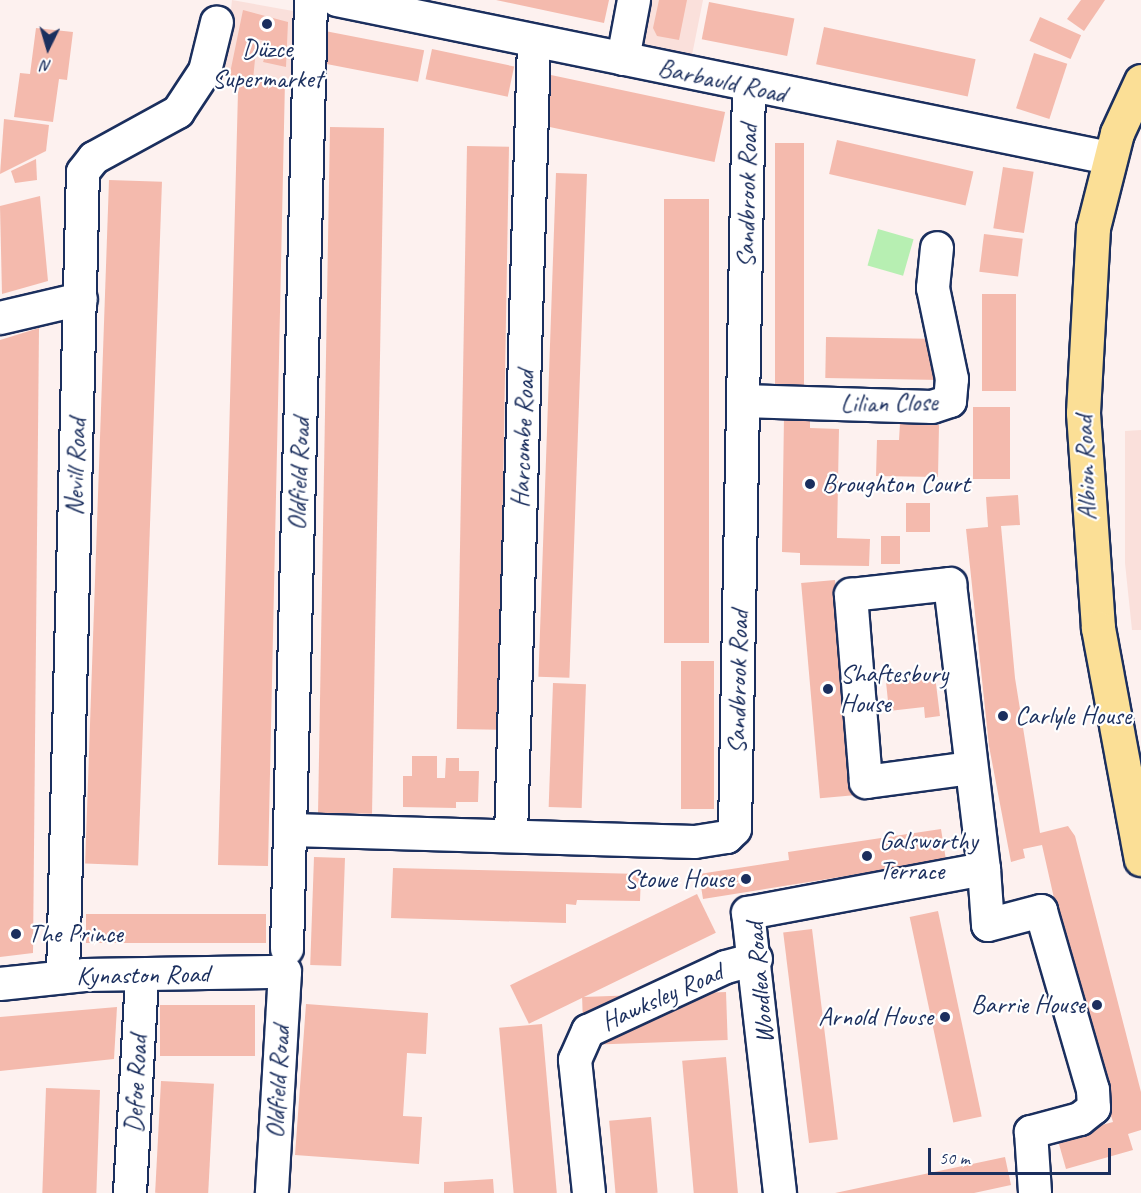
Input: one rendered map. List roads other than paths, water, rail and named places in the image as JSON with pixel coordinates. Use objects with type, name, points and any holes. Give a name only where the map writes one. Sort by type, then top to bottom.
[{"type":"main road","name":"Albion Road","points":[[1141,81],[1109,158],[1088,277],[1083,424],[1098,628],[1141,860]]},
{"type":"street","name":"Oldfield Road","points":[[272,1193],[292,830],[311,0]]},
{"type":"street","name":"Barbauld Road","points":[[337,0],[622,59],[749,88],[1109,158]]},
{"type":"street","points":[[622,59],[634,0]]},
{"type":"street","name":"Nevill Road","points":[[63,977],[85,164],[178,112],[205,71],[219,9]]},
{"type":"street","name":"Harcombe Road","points":[[511,836],[534,42]]},
{"type":"street","name":"Sandbrook Road","points":[[292,830],[695,842],[727,837],[735,829],[749,88]]},
{"type":"street","name":"Lilian Close","points":[[743,401],[932,407],[950,401],[952,379],[933,288],[937,248]]},
{"type":"street","points":[[0,318],[81,299]]},
{"type":"street","points":[[971,768],[866,782],[850,595],[950,585],[984,869],[988,925],[1041,911],[1093,1090],[1094,1108],[1080,1119],[1031,1132],[1035,1193]]},
{"type":"street","name":"Woodlea Road","points":[[780,1193],[756,959],[748,913],[984,869]]},
{"type":"street","name":"Hawksley Road","points":[[589,1193],[575,1060],[588,1031],[726,967],[756,959]]},
{"type":"street","name":"Kynaston Road","points":[[0,984],[63,977],[142,975],[286,960]]},
{"type":"street","name":"Defoe Road","points":[[130,1193],[142,975]]},
{"type":"place","name":"Düzce Supermarket","points":[[267,24]]},
{"type":"place","name":"Broughton Court","points":[[810,484]]},
{"type":"place","name":"Shaftesbury House","points":[[828,689]]},
{"type":"place","name":"Carlyle House","points":[[1003,716]]},
{"type":"place","name":"Galsworthy Terrace","points":[[867,856]]},
{"type":"place","name":"Stowe House","points":[[746,879]]},
{"type":"place","name":"The Prince","points":[[16,934]]},
{"type":"place","name":"Barrie House","points":[[1097,1005]]},
{"type":"place","name":"Arnold House","points":[[945,1017]]}]
